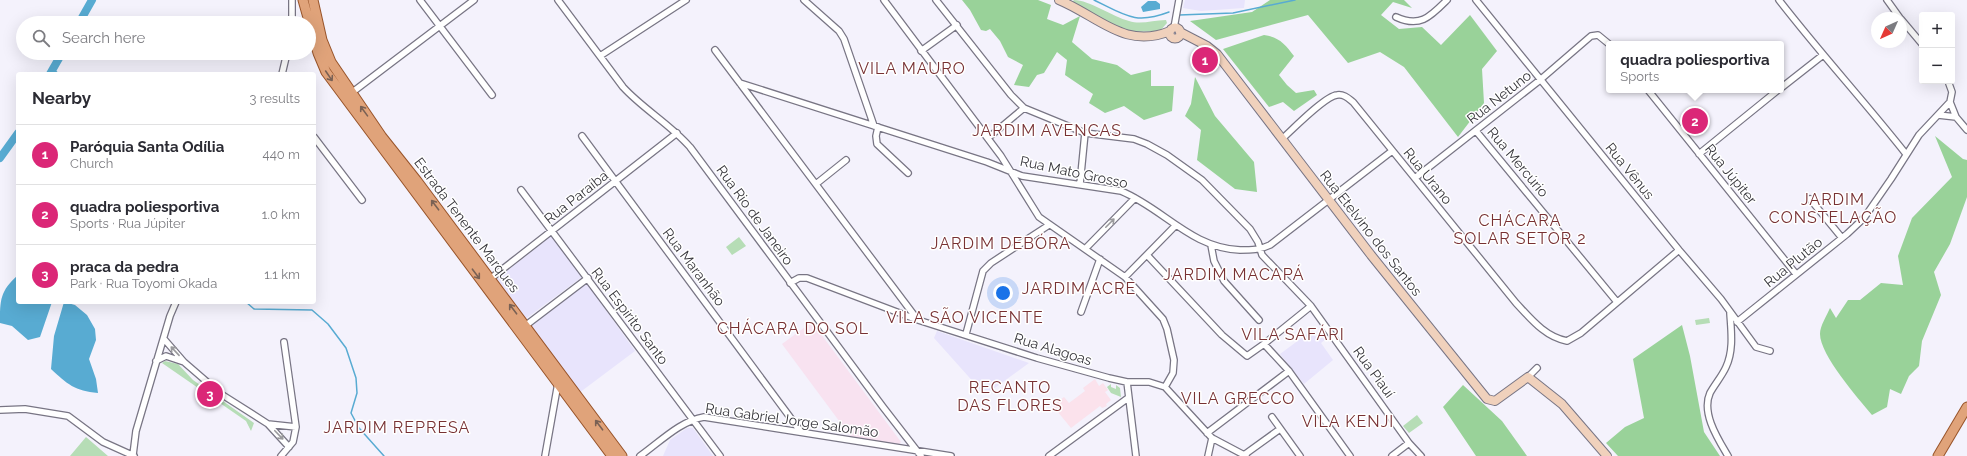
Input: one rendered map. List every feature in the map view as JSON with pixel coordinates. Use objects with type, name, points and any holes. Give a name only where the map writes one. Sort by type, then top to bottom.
[{"type":"main road","name":"Estrada Tenente Marques","points":[[304,0],[308,16]]},
{"type":"main road","name":"Estrada Tenente Marques","points":[[315,1],[328,57],[348,96],[561,381],[622,456]]},
{"type":"main road","name":"Estrada Tenente Marques","points":[[316,44],[321,63],[411,172],[525,326],[612,456]]},
{"type":"main road","points":[[1938,456],[1967,407]]},
{"type":"main road","points":[[1946,456],[1967,418]]},
{"type":"street","points":[[292,0],[292,16]]},
{"type":"street","points":[[420,0],[492,95]]},
{"type":"street","points":[[348,96],[474,0]]},
{"type":"street","name":"Rua Rio de Janeiro","points":[[558,0],[629,94],[677,133],[697,156],[790,283],[921,456]]},
{"type":"street","points":[[600,56],[686,0]]},
{"type":"street","points":[[804,0],[839,31],[844,39],[876,126],[876,142],[879,147],[908,173]]},
{"type":"street","points":[[884,0],[1013,172],[1038,214],[1049,225],[1125,277],[1158,313],[1167,329],[1174,368],[1171,378],[1165,387],[1207,433],[1212,438],[1245,455],[1280,429]]},
{"type":"street","points":[[936,0],[957,25],[1010,95],[1024,108],[988,138]]},
{"type":"street","points":[[1059,0],[1076,7],[1121,33],[1131,37],[1156,36],[1174,33],[1179,0]]},
{"type":"street","points":[[1396,17],[1406,22],[1417,22],[1423,20],[1447,0]]},
{"type":"street","name":"Rua Vênus","points":[[1476,0],[1729,310],[1756,347],[1770,351]]},
{"type":"street","points":[[1779,0],[1906,154]]},
{"type":"street","points":[[1887,0],[1896,12]]},
{"type":"street","points":[[921,51],[957,25]]},
{"type":"street","points":[[1907,25],[1919,40]]},
{"type":"street","name":"Rua Etelvino dos Santos","points":[[1174,33],[1187,40],[1191,39],[1207,46],[1217,54],[1328,200],[1487,399],[1491,402],[1498,399],[1538,368]]},
{"type":"street","name":"Rua Netuno","points":[[1415,178],[1540,80],[1591,36],[1598,35],[1606,42]]},
{"type":"street","points":[[715,50],[918,320]]},
{"type":"street","points":[[1784,86],[1823,55]]},
{"type":"street","points":[[282,72],[285,60]]},
{"type":"street","name":"Rua Mato Grosso","points":[[740,83],[876,126],[1013,172],[1036,178],[1121,191],[1135,198],[1176,225],[1211,245],[1232,249],[1260,250]]},
{"type":"street","points":[[1949,84],[1952,92],[1950,102],[1956,117],[1967,130]]},
{"type":"street","name":"Rua Júpiter","points":[[1650,93],[1796,274]]},
{"type":"street","points":[[1699,154],[1774,93]]},
{"type":"street","name":"Rua Urano","points":[[1282,139],[1324,101],[1333,96],[1342,95],[1353,102],[1535,324],[1557,339],[1567,341],[1581,333],[1617,302]]},
{"type":"street","name":"Rua Plutão","points":[[1737,322],[1842,238],[1864,218],[1919,135],[1950,102]]},
{"type":"street","name":"Rua Piauí","points":[[1024,108],[1085,133],[1134,139],[1167,155],[1202,180],[1231,208],[1256,237],[1260,250],[1278,272],[1311,306],[1409,443],[1421,456]]},
{"type":"street","points":[[1938,115],[1956,117]]},
{"type":"street","name":"Rua Mercúrio","points":[[1476,130],[1617,302]]},
{"type":"street","name":"Rua Paraíba","points":[[490,279],[677,133]]},
{"type":"street","points":[[1080,184],[1085,133]]},
{"type":"street","name":"Rua Maranhão","points":[[582,136],[801,432]]},
{"type":"street","points":[[316,140],[362,200]]},
{"type":"street","points":[[1260,250],[1270,245],[1392,151]]},
{"type":"street","points":[[816,184],[846,160]]},
{"type":"street","name":"Rua Espírito Santo","points":[[521,190],[720,456]]},
{"type":"street","points":[[1085,249],[1135,198]]},
{"type":"street","points":[[1810,199],[1842,238]]},
{"type":"street","points":[[966,334],[982,271],[991,263],[1049,225]]},
{"type":"street","points":[[1125,277],[1176,225]]},
{"type":"street","points":[[1211,245],[1214,261],[1224,281],[1260,320]]},
{"type":"street","points":[[1617,302],[1679,250]]},
{"type":"street","points":[[1147,254],[1222,335],[1247,356],[1311,306]]},
{"type":"street","points":[[1081,312],[1100,259]]},
{"type":"street","points":[[525,326],[588,278]]},
{"type":"street","name":"Rua Alagoas","points":[[790,283],[799,278],[807,278],[918,320],[966,334],[1037,358],[1109,378],[1127,382],[1149,382],[1165,387]]},
{"type":"street","points":[[896,311],[902,307],[904,302]]},
{"type":"street","points":[[0,410],[25,410],[68,416],[103,442],[134,456],[136,431],[156,361],[175,304]]},
{"type":"street","points":[[1728,456],[1712,425],[1708,402],[1710,394],[1726,368],[1729,360],[1732,339],[1729,310]]},
{"type":"street","points":[[164,339],[184,362],[221,394],[268,424],[289,447]]},
{"type":"street","points":[[281,456],[289,447],[295,436],[296,427],[284,342]]},
{"type":"street","points":[[1264,344],[1289,371],[1350,456]]},
{"type":"street","points":[[156,361],[166,356],[184,362]]},
{"type":"street","points":[[1207,433],[1289,371]]},
{"type":"street","points":[[1528,377],[1562,404],[1607,456]]},
{"type":"street","points":[[545,456],[561,381]]},
{"type":"street","points":[[1127,382],[1135,454],[1129,456]]},
{"type":"street","points":[[1049,456],[1128,398]]},
{"type":"street","points":[[1272,417],[1300,456]]},
{"type":"street","name":"Rua Gabriel Jorge Salomão","points":[[640,456],[693,419],[716,419],[951,456]]},
{"type":"street","points":[[268,424],[296,427]]},
{"type":"street","points":[[1208,456],[1212,438]]},
{"type":"street","points":[[1392,456],[1409,443]]},
{"type":"shaded area","points":[[1185,0],[1245,0],[1244,8],[1201,11],[1183,8]]},
{"type":"shaded area","points":[[551,236],[582,277],[520,323],[492,283]]},
{"type":"shaded area","points":[[588,285],[635,351],[575,396],[530,325],[534,325],[539,319],[574,291]]},
{"type":"shaded area","points":[[812,322],[901,442],[898,445],[851,437],[782,344]]},
{"type":"shaded area","points":[[937,331],[1029,363],[985,395],[934,338]]},
{"type":"shaded area","points":[[1311,331],[1319,340],[1323,335],[1326,339],[1321,343],[1333,360],[1304,384],[1280,354]]},
{"type":"shaded area","points":[[1095,379],[1099,386],[1103,383],[1108,390],[1105,392],[1111,400],[1106,404],[1107,406],[1102,408],[1100,406],[1071,428],[1053,406],[1064,397],[1069,403],[1085,391],[1083,388]]},
{"type":"shaded area","points":[[687,428],[693,428],[713,456],[663,456],[670,440]]},
{"type":"green space","points":[[962,0],[1038,0],[1051,5],[1047,19],[1063,25],[1080,16],[1072,42],[1092,59],[1117,65],[1131,75],[1151,70],[1151,86],[1174,86],[1172,111],[1144,120],[1124,106],[1105,113],[1089,103],[1093,94],[1065,75],[1067,60],[1057,52],[1044,73],[1037,75],[1029,87],[1014,85],[1023,65],[1008,57],[1000,41],[990,29],[986,31],[981,30],[970,10]]},
{"type":"green space","points":[[1074,0],[1087,3],[1129,21],[1143,22],[1166,20],[1167,23],[1160,31],[1129,32],[1108,24],[1072,2]]},
{"type":"green space","points":[[1270,0],[1404,0],[1412,8],[1393,2],[1381,15],[1399,29],[1422,27],[1441,45],[1470,15],[1497,51],[1482,69],[1484,103],[1458,137],[1404,67],[1380,52],[1348,63],[1308,15],[1216,40],[1190,21],[1252,12]]},
{"type":"green space","points":[[1264,35],[1278,39],[1294,56],[1279,75],[1287,85],[1296,93],[1314,90],[1317,95],[1294,111],[1283,102],[1269,107],[1223,49]]},
{"type":"green space","points":[[1195,77],[1215,116],[1254,162],[1257,192],[1235,189],[1197,160],[1201,130],[1185,116],[1191,104]]},
{"type":"green space","points":[[1693,109],[1705,126],[1698,133],[1685,116]]},
{"type":"green space","points":[[1935,136],[1963,159],[1967,160],[1967,197],[1950,244],[1934,272],[1941,295],[1922,341],[1919,366],[1909,376],[1901,394],[1890,389],[1887,407],[1872,415],[1849,387],[1826,353],[1822,343],[1820,331],[1830,308],[1836,318],[1848,300],[1860,300],[1881,283],[1903,285],[1898,256],[1912,218],[1952,177]]},
{"type":"green space","points":[[739,237],[746,246],[732,255],[726,247]]},
{"type":"green space","points":[[1709,318],[1710,323],[1696,325],[1695,320]]},
{"type":"green space","points":[[1682,325],[1690,356],[1704,432],[1720,456],[1618,456],[1606,443],[1625,427],[1644,418],[1633,359]]},
{"type":"green space","points":[[165,361],[178,364],[193,380],[254,423],[251,431],[246,421],[162,363]]},
{"type":"green space","points":[[1111,384],[1111,387],[1116,389],[1116,385],[1120,388],[1121,397],[1111,393],[1107,387]]},
{"type":"green space","points":[[1463,385],[1502,421],[1527,456],[1476,456],[1443,407]]},
{"type":"green space","points":[[1417,415],[1423,423],[1409,433],[1403,426]]},
{"type":"green space","points":[[86,437],[108,456],[70,456]]},
{"type":"water","points":[[1148,1],[1156,1],[1160,4],[1160,9],[1143,12],[1141,7]]},
{"type":"water","points":[[16,277],[16,304],[51,304],[40,337],[28,340],[12,326],[0,323],[2,296]]},
{"type":"water","points":[[63,304],[75,305],[87,315],[95,329],[96,340],[89,359],[96,379],[98,393],[83,391],[72,386],[51,369],[54,336]]},
{"type":"waterway","points":[[83,16],[92,0]]},
{"type":"waterway","points":[[1094,0],[1122,14],[1139,18],[1147,18],[1169,12]]},
{"type":"waterway","points":[[1179,15],[1233,13],[1295,0]]},
{"type":"waterway","points":[[51,72],[58,60]]},
{"type":"waterway","points":[[53,69],[57,72]]},
{"type":"waterway","points":[[0,158],[16,136]]},
{"type":"waterway","points":[[248,304],[254,309],[312,310],[328,324],[346,348],[356,378],[357,393],[351,413],[359,428],[384,456]]},
{"type":"place","name":"Paróquia Santa Odília","points":[[1205,60]]},
{"type":"place","name":"quadra poliesportiva","points":[[1695,121]]},
{"type":"place","name":"praca da pedra","points":[[210,394]]},
{"type":"district","name":"VILA MAURO","points":[[912,68]]},
{"type":"district","name":"JARDIM AVENCAS","points":[[1047,130]]},
{"type":"district","name":"JARDIM CONSTELAÇÃO","points":[[1833,208]]},
{"type":"district","name":"CHÁCARA SOLAR SETOR 2","points":[[1520,229]]},
{"type":"district","name":"JARDIM DEBÓRA","points":[[1001,243]]},
{"type":"district","name":"JARDIM MACAPÁ","points":[[1234,274]]},
{"type":"district","name":"JARDIM ACRE","points":[[1079,288]]},
{"type":"district","name":"VILA SÃO VICENTE","points":[[965,317]]},
{"type":"district","name":"CHÁCARA DO SOL","points":[[793,328]]},
{"type":"district","name":"VILA SAFÁRI","points":[[1293,334]]},
{"type":"district","name":"RECANTO DAS FLORES","points":[[1010,396]]},
{"type":"district","name":"VILA GRECCO","points":[[1238,398]]},
{"type":"district","name":"VILA KENJI","points":[[1348,421]]},
{"type":"district","name":"JARDIM REPRESA","points":[[397,427]]}]
